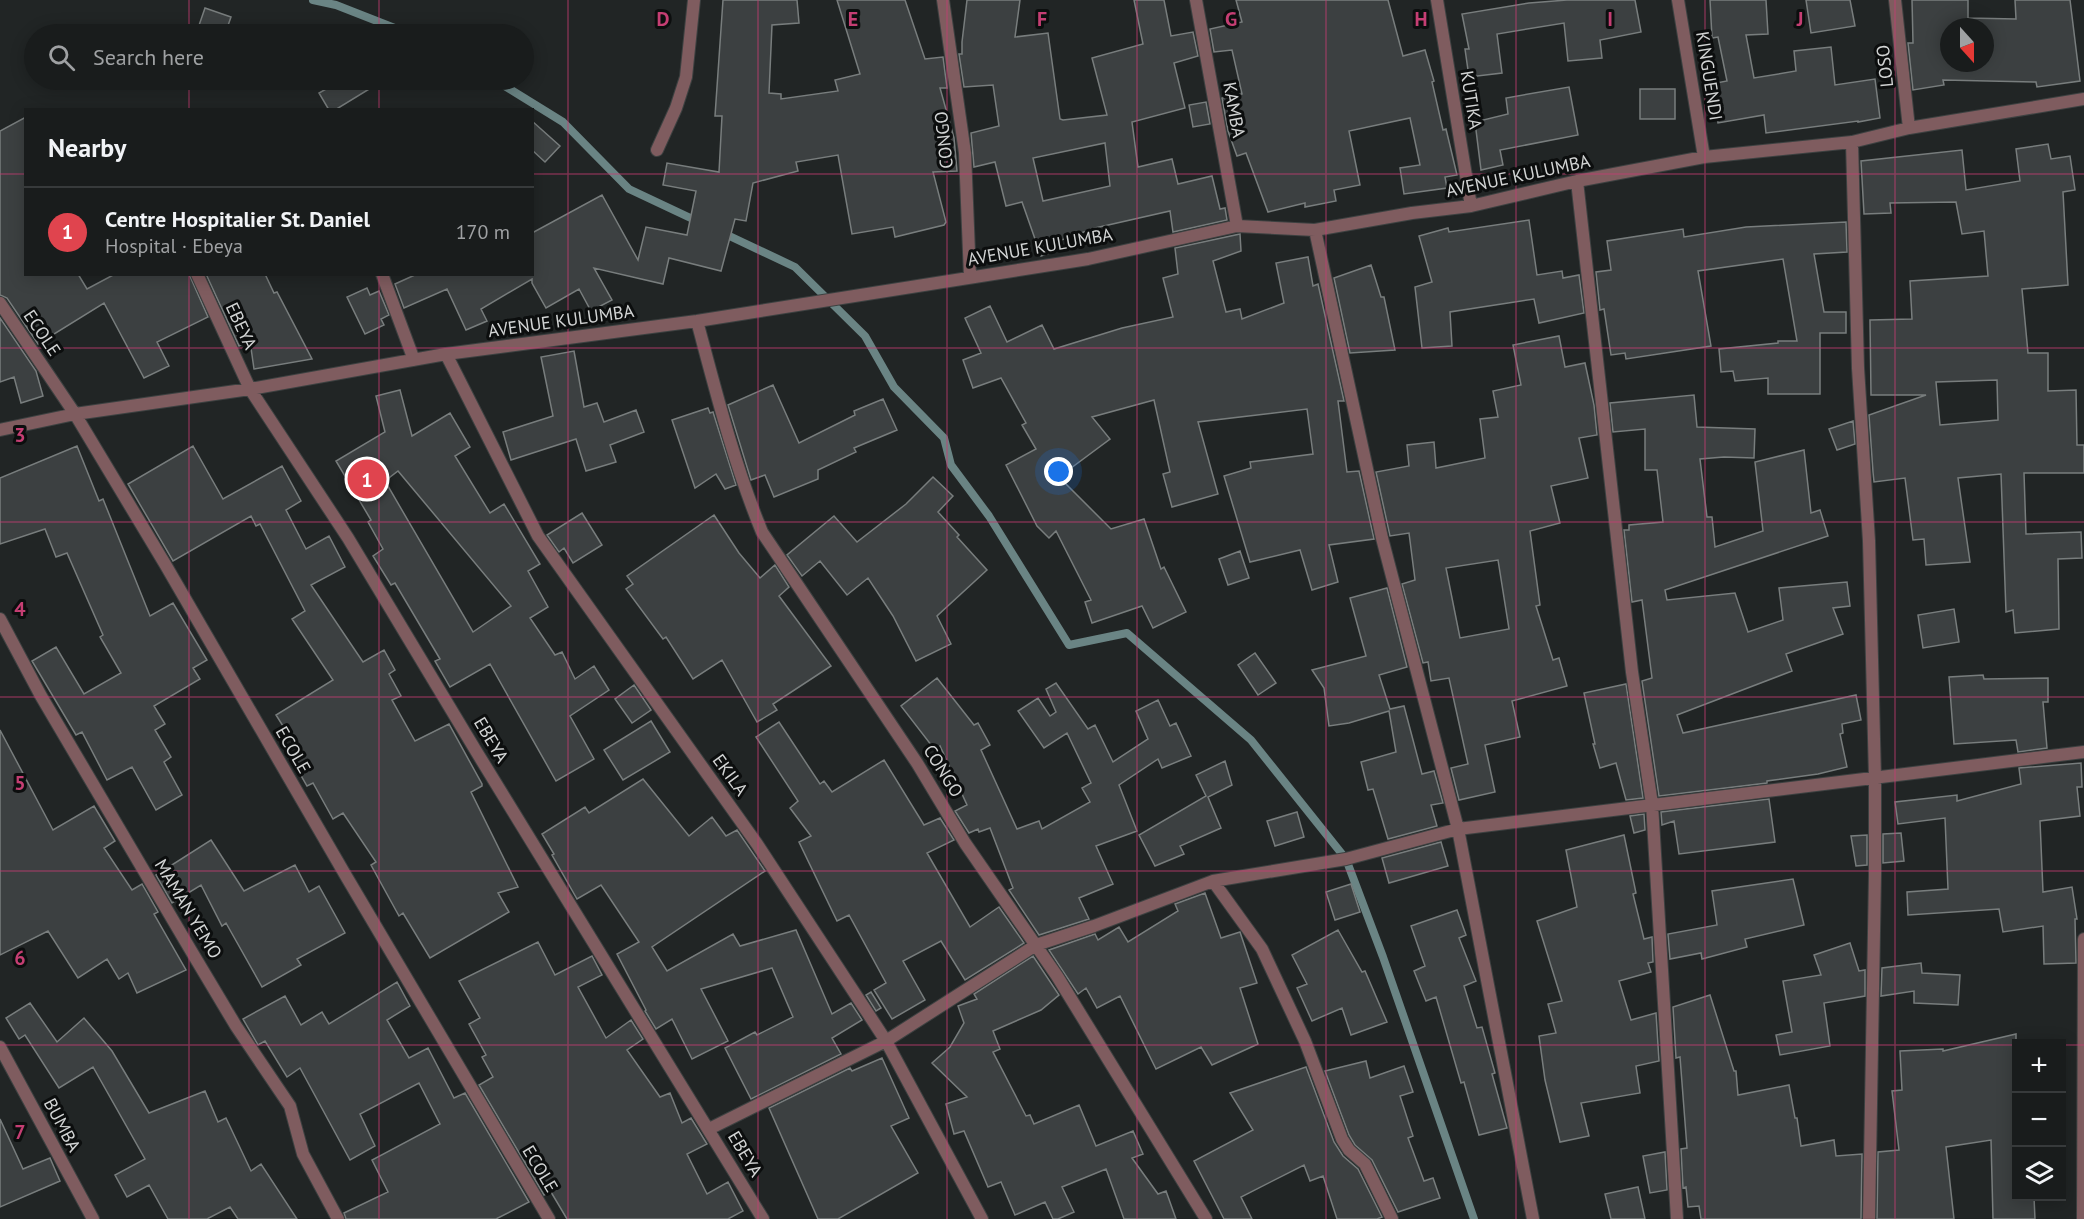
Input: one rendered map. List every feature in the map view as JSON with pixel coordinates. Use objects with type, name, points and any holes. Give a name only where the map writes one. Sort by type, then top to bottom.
[{"type":"street","points":[[657,150],[676,108],[686,77],[694,0]]},
{"type":"street","name":"CONGO","points":[[943,0],[965,153],[970,277]]},
{"type":"street","name":"KAMBA","points":[[1196,0],[1237,225]]},
{"type":"street","name":"KUTIKA","points":[[1437,0],[1471,206]]},
{"type":"street","name":"KINGUENDI","points":[[1678,0],[1704,157]]},
{"type":"street","name":"LOSO","points":[[1896,0],[1909,128]]},
{"type":"street","name":"AVENUE KULUMBA","points":[[0,430],[75,414],[250,389],[447,354],[697,321],[1088,259],[1237,225],[1315,230],[1412,213],[1471,206],[1577,181],[1704,157],[1852,142],[1909,128],[2084,99]]},
{"type":"street","points":[[1852,142],[1858,368],[1869,541],[1875,778],[1869,1219]]},
{"type":"street","points":[[1577,181],[1632,672],[1652,804],[1677,1219]]},
{"type":"street","points":[[1315,230],[1382,538],[1458,829],[1533,1219]]},
{"type":"street","name":"EBEYA","points":[[198,276],[250,389],[348,538],[763,1219]]},
{"type":"street","points":[[383,276],[414,360]]},
{"type":"street","name":"ECOLE","points":[[0,303],[75,414],[165,564],[322,836],[549,1219]]},
{"type":"street","name":"CONGO","points":[[697,321],[723,422],[762,532],[917,763],[965,843],[1058,976],[1206,1219]]},
{"type":"street","name":"EKILA","points":[[447,354],[538,536],[757,844],[886,1041],[982,1219]]},
{"type":"street","name":"MAMAN YEMO","points":[[0,619],[41,696],[190,949],[236,1026],[290,1107],[303,1154],[338,1219]]},
{"type":"street","points":[[709,1129],[886,1041],[1036,945],[1214,881],[1346,859],[1458,829],[2084,752]]},
{"type":"street","points":[[1214,881],[1262,949],[1305,1041],[1342,1139],[1349,1150],[1365,1164],[1392,1219]]},
{"type":"street","points":[[2083,1219],[2084,939]]},
{"type":"street","name":"BUMBA","points":[[0,1047],[93,1219]]},
{"type":"building","points":[[723,0],[797,0],[799,23],[772,25],[769,93],[781,94],[781,99],[838,91],[835,80],[860,74],[837,0],[905,0],[925,59],[943,57],[947,88],[940,88],[954,138],[957,171],[933,172],[946,222],[944,225],[895,237],[893,227],[852,234],[838,155],[796,162],[798,171],[753,183],[746,221],[735,219],[721,271],[669,258],[663,284],[594,268],[612,300],[591,311],[579,289],[546,308],[532,279],[481,309],[487,321],[466,330],[447,289],[404,308],[395,284],[413,276],[534,276],[534,232],[602,195],[638,260],[646,227],[687,235],[696,191],[663,185],[667,163],[719,172],[722,116],[715,116]]},
{"type":"building","points":[[967,0],[1020,0],[1015,37],[1048,33],[1060,119],[1107,115],[1092,58],[1143,44],[1134,0],[1164,0],[1171,36],[1193,32],[1198,56],[1174,63],[1185,108],[1132,122],[1138,167],[1172,159],[1178,184],[1212,176],[1220,209],[1225,208],[1227,220],[1173,232],[1170,211],[1095,228],[1053,243],[1055,251],[1041,256],[1022,202],[1006,206],[995,162],[974,167],[971,133],[999,126],[993,85],[964,87],[959,54],[962,54]],"holes":[[[1105,143],[1110,186],[1043,201],[1033,158]]]},
{"type":"building","points":[[1236,0],[1388,0],[1403,56],[1425,50],[1434,81],[1432,82],[1443,130],[1446,129],[1457,175],[1445,177],[1447,188],[1404,194],[1400,168],[1420,165],[1410,118],[1349,131],[1360,185],[1334,190],[1336,201],[1305,207],[1305,203],[1268,212],[1246,153],[1237,156],[1228,131],[1222,98],[1242,94],[1232,50],[1214,52],[1210,29],[1242,22]]},
{"type":"building","points":[[1567,0],[1635,0],[1641,32],[1600,40],[1602,58],[1568,61],[1564,23],[1497,34],[1502,73],[1469,77],[1465,49],[1469,49],[1462,14],[1529,3]]},
{"type":"building","points":[[1710,0],[1766,0],[1768,34],[1746,35],[1754,78],[1796,71],[1794,51],[1831,47],[1835,85],[1875,79],[1880,118],[1766,133],[1764,115],[1718,123],[1711,84],[1727,81],[1718,37],[1712,38]]},
{"type":"building","points":[[1806,0],[1850,0],[1855,26],[1811,33]]},
{"type":"building","points":[[1912,0],[1968,0],[1968,18],[1940,18],[1940,72],[1994,72],[1994,19],[2016,19],[2015,0],[2070,0],[2080,81],[2037,87],[2036,82],[1943,80],[1944,85],[1913,90],[1908,43],[1913,43]]},
{"type":"building","points":[[205,8],[231,17],[229,24],[199,24]]},
{"type":"building","points":[[1569,87],[1578,135],[1500,150],[1503,165],[1481,170],[1475,122],[1508,114],[1506,98]]},
{"type":"building","points":[[1640,89],[1675,89],[1675,119],[1640,119]]},
{"type":"building","points":[[324,90],[368,90],[338,108],[328,108],[319,93]]},
{"type":"building","points":[[1206,102],[1210,124],[1193,127],[1189,105]]},
{"type":"building","points":[[24,118],[24,276],[79,276],[87,289],[111,276],[190,276],[208,317],[157,342],[169,366],[144,378],[104,303],[38,344],[7,298],[0,295],[0,131]]},
{"type":"building","points":[[534,123],[560,146],[545,162],[534,152]]},
{"type":"building","points":[[2048,144],[2051,159],[2070,156],[2075,190],[2063,192],[2068,285],[2022,289],[2028,353],[2048,353],[2048,391],[2076,390],[2077,445],[2084,445],[2084,473],[2024,473],[2026,534],[2081,532],[2082,558],[2058,559],[2059,629],[2015,633],[2013,610],[2006,612],[2001,474],[1958,478],[1970,562],[1926,565],[1924,539],[1913,540],[1905,478],[1874,482],[1873,472],[1869,415],[1926,395],[1871,395],[1870,320],[1912,319],[1910,281],[1988,276],[1984,231],[1962,234],[1956,202],[1890,203],[1891,213],[1864,214],[1861,161],[1962,150],[1966,190],[2020,181],[2016,149]],"holes":[[[1997,380],[1998,420],[1940,425],[1936,382]]]},
{"type":"building","points":[[1529,220],[1537,275],[1562,271],[1563,278],[1579,275],[1584,313],[1539,323],[1534,299],[1450,312],[1452,346],[1422,348],[1415,287],[1432,282],[1419,236],[1448,228],[1449,232]]},
{"type":"building","points":[[1846,222],[1847,252],[1814,254],[1824,312],[1846,312],[1846,333],[1820,333],[1820,394],[1768,394],[1768,378],[1735,381],[1733,371],[1721,372],[1719,349],[1778,343],[1778,341],[1797,341],[1783,259],[1698,271],[1711,346],[1626,359],[1625,353],[1611,355],[1604,309],[1600,310],[1596,272],[1611,270],[1607,241],[1683,229],[1684,237],[1746,227]]},
{"type":"building","points":[[1240,234],[1241,251],[1213,261],[1226,312],[1240,309],[1242,319],[1284,303],[1276,263],[1308,257],[1313,286],[1318,284],[1344,401],[1338,401],[1347,472],[1359,471],[1374,539],[1329,545],[1338,582],[1312,590],[1300,550],[1250,562],[1224,476],[1251,468],[1250,462],[1313,454],[1307,409],[1198,422],[1218,494],[1172,507],[1163,474],[1170,472],[1154,400],[1092,417],[1110,439],[1059,477],[1111,529],[1144,519],[1161,569],[1164,567],[1186,612],[1153,628],[1142,606],[1092,623],[1085,602],[1091,600],[1056,531],[1049,538],[1037,526],[1006,465],[1036,449],[1022,425],[1026,423],[1001,378],[973,388],[963,360],[981,353],[965,318],[990,306],[1007,342],[1042,325],[1054,349],[1122,328],[1173,317],[1163,278],[1178,274],[1175,248]]},
{"type":"building","points":[[1371,265],[1381,297],[1384,297],[1395,350],[1350,353],[1334,278]]},
{"type":"building","points":[[207,276],[266,276],[274,293],[277,292],[312,359],[254,369],[250,341],[239,346]]},
{"type":"building","points":[[367,288],[370,295],[379,291],[389,315],[381,319],[384,325],[365,334],[347,297]]},
{"type":"building","points":[[0,318],[36,371],[43,396],[21,403],[14,377],[0,382]]},
{"type":"building","points":[[1559,336],[1565,367],[1585,363],[1594,405],[1597,435],[1579,438],[1588,478],[1551,486],[1560,523],[1530,531],[1540,605],[1536,606],[1553,660],[1559,658],[1567,686],[1512,701],[1520,737],[1485,745],[1495,792],[1459,800],[1451,768],[1468,764],[1449,678],[1431,681],[1428,662],[1423,663],[1402,584],[1415,580],[1409,533],[1390,536],[1376,472],[1409,466],[1407,445],[1434,442],[1436,468],[1485,458],[1480,419],[1498,417],[1493,391],[1521,385],[1513,345]],"holes":[[[1498,560],[1509,629],[1460,638],[1446,568]]]},
{"type":"building","points":[[574,351],[584,407],[597,403],[604,422],[636,410],[644,432],[610,445],[616,462],[586,471],[576,439],[511,460],[503,432],[553,416],[541,357]]},
{"type":"building","points":[[773,385],[799,443],[855,415],[854,411],[883,399],[897,430],[854,448],[856,452],[818,470],[818,479],[774,497],[765,475],[751,480],[728,405]]},
{"type":"building","points":[[400,390],[412,436],[450,413],[470,447],[455,456],[490,513],[504,504],[540,564],[528,571],[548,607],[530,618],[555,655],[562,652],[575,679],[594,666],[609,690],[570,716],[594,759],[556,781],[490,664],[450,687],[435,661],[440,659],[395,583],[391,585],[373,556],[383,549],[368,522],[371,520],[336,461],[385,432],[376,396]],"holes":[[[398,471],[511,606],[473,632],[385,481]]]},
{"type":"building","points":[[1694,395],[1697,427],[1755,429],[1754,458],[1700,459],[1707,517],[1712,517],[1715,547],[1763,531],[1755,462],[1804,450],[1811,513],[1820,510],[1828,536],[1665,590],[1667,600],[1735,593],[1748,632],[1783,620],[1779,588],[1847,582],[1850,606],[1833,608],[1843,634],[1786,654],[1792,671],[1677,715],[1683,733],[1856,695],[1861,720],[1842,724],[1843,733],[1840,734],[1847,767],[1818,774],[1767,781],[1767,783],[1659,796],[1642,681],[1652,678],[1642,600],[1632,602],[1624,530],[1629,530],[1629,525],[1663,522],[1657,470],[1645,470],[1645,429],[1613,432],[1610,403]]},
{"type":"building","points":[[708,408],[710,413],[713,412],[736,485],[725,489],[716,474],[695,488],[672,420]]},
{"type":"building","points":[[1853,421],[1855,444],[1837,450],[1829,429]]},
{"type":"building","points":[[77,446],[99,501],[103,499],[150,616],[173,603],[207,660],[193,668],[200,679],[154,706],[165,724],[155,730],[171,757],[164,762],[182,795],[156,810],[132,767],[107,780],[82,732],[76,735],[32,661],[56,647],[84,694],[121,673],[100,637],[103,635],[67,553],[56,557],[45,529],[0,544],[0,478]]},
{"type":"building","points":[[193,446],[223,499],[282,466],[301,501],[286,510],[306,549],[329,536],[345,567],[311,585],[363,662],[384,650],[395,670],[389,674],[401,696],[392,700],[415,741],[449,724],[482,784],[471,792],[518,887],[498,893],[509,912],[430,958],[403,913],[399,916],[371,865],[376,862],[343,813],[333,819],[313,783],[307,786],[291,758],[300,753],[276,715],[333,680],[292,619],[305,611],[260,524],[256,526],[251,516],[173,561],[128,484]]},
{"type":"building","points":[[933,477],[953,496],[938,512],[987,570],[937,616],[951,644],[916,661],[893,616],[868,578],[847,595],[820,561],[802,576],[787,555],[834,516],[857,542],[906,504]]},
{"type":"building","points":[[582,513],[602,545],[573,563],[564,548],[559,552],[547,535]]},
{"type":"building","points":[[714,515],[739,553],[760,578],[775,565],[789,587],[779,596],[831,666],[773,704],[777,710],[757,722],[722,660],[693,679],[666,637],[663,639],[626,589],[633,584],[627,576]]},
{"type":"building","points":[[1240,551],[1249,578],[1228,585],[1219,559]]},
{"type":"building","points":[[1387,588],[1407,667],[1379,675],[1390,709],[1404,706],[1422,774],[1434,771],[1443,803],[1431,805],[1437,826],[1388,839],[1373,789],[1368,790],[1361,762],[1396,752],[1389,711],[1349,723],[1329,726],[1324,688],[1312,670],[1366,656],[1350,598]]},
{"type":"building","points":[[1954,609],[1959,642],[1923,648],[1918,615]]},
{"type":"building","points":[[1255,653],[1276,683],[1258,695],[1238,665]]},
{"type":"building","points":[[1983,675],[1984,679],[2048,678],[2048,702],[2043,702],[2047,748],[2018,752],[2016,740],[1954,744],[1949,677]]},
{"type":"building","points":[[937,678],[974,725],[978,723],[990,745],[981,750],[1017,829],[1039,821],[1042,829],[1090,802],[1082,788],[1091,783],[1067,733],[1044,748],[1018,711],[1038,698],[1050,716],[1056,712],[1046,689],[1056,683],[1088,729],[1095,725],[1113,762],[1148,739],[1136,711],[1158,700],[1170,726],[1176,723],[1191,756],[1162,768],[1158,759],[1119,785],[1137,831],[1096,846],[1113,884],[1079,898],[1089,919],[1039,935],[1009,890],[1013,888],[990,828],[979,832],[978,829],[969,833],[955,811],[967,805],[940,746],[935,750],[901,706]]},
{"type":"building","points":[[1626,684],[1643,798],[1626,800],[1616,763],[1600,768],[1593,744],[1595,744],[1584,693]]},
{"type":"building","points":[[634,685],[651,710],[632,723],[615,699]]},
{"type":"building","points":[[651,721],[670,752],[623,780],[604,750]]},
{"type":"building","points":[[779,722],[820,784],[824,781],[832,792],[884,760],[924,825],[940,818],[954,840],[927,853],[970,927],[999,907],[1024,943],[965,980],[941,941],[903,961],[925,1000],[892,1019],[874,990],[886,983],[849,915],[837,921],[799,842],[811,836],[790,808],[798,801],[756,737]]},
{"type":"building","points":[[0,730],[53,830],[94,806],[115,841],[104,848],[132,890],[142,884],[158,912],[154,914],[186,970],[137,993],[128,973],[119,979],[107,959],[78,978],[48,931],[0,955]]},
{"type":"building","points":[[1225,761],[1232,785],[1208,797],[1221,828],[1180,846],[1184,854],[1155,866],[1139,835],[1206,796],[1196,775]]},
{"type":"building","points":[[2081,763],[2082,787],[2077,787],[2080,816],[2040,821],[2043,892],[2072,887],[2077,919],[2075,919],[2076,963],[2044,964],[2043,926],[2003,932],[1999,909],[1908,915],[1907,892],[1948,889],[1945,818],[1898,824],[1895,802],[1957,795],[1957,801],[2021,784],[2019,768]]},
{"type":"building","points":[[643,779],[689,836],[712,817],[726,836],[737,830],[765,871],[652,947],[667,971],[733,934],[740,946],[796,930],[832,1014],[851,1003],[862,1020],[832,1038],[841,1054],[751,1099],[725,1048],[755,1032],[757,1035],[793,1017],[772,968],[701,989],[728,1041],[692,1059],[672,1019],[656,1029],[617,954],[639,942],[601,885],[577,899],[542,834],[585,807],[589,813]]},
{"type":"building","points":[[1769,799],[1775,842],[1679,854],[1674,821],[1662,825],[1661,812]]},
{"type":"building","points":[[1297,812],[1304,837],[1275,846],[1267,821]]},
{"type":"building","points":[[1644,814],[1645,830],[1634,833],[1630,816]]},
{"type":"building","points":[[1901,833],[1904,861],[1883,863],[1883,834]]},
{"type":"building","points":[[1624,835],[1636,893],[1633,894],[1644,939],[1652,937],[1653,962],[1648,963],[1651,972],[1619,981],[1631,1020],[1656,1013],[1659,1061],[1636,1066],[1640,1093],[1581,1103],[1589,1136],[1560,1142],[1545,1080],[1539,1036],[1556,1033],[1548,1004],[1562,1001],[1537,921],[1577,907],[1566,850]]},
{"type":"building","points":[[1867,835],[1867,865],[1856,866],[1851,836]]},
{"type":"building","points":[[211,840],[244,891],[295,865],[309,892],[319,886],[345,933],[297,959],[301,965],[262,987],[226,923],[222,926],[201,885],[172,903],[156,875]]},
{"type":"building","points":[[1441,842],[1448,866],[1389,883],[1382,858]]},
{"type":"building","points":[[1793,879],[1804,925],[1745,939],[1747,947],[1702,959],[1701,953],[1670,959],[1668,934],[1717,925],[1712,891]]},
{"type":"building","points":[[1351,884],[1360,912],[1335,920],[1326,892]]},
{"type":"building","points":[[1205,893],[1221,938],[1240,932],[1257,983],[1240,988],[1258,1044],[1212,1065],[1201,1047],[1156,1069],[1120,996],[1097,1008],[1086,988],[1078,994],[1049,950],[1095,934],[1098,940],[1119,927],[1128,942],[1178,911],[1175,904]]},
{"type":"building","points":[[1457,910],[1466,935],[1459,938],[1476,981],[1464,986],[1477,1028],[1482,1027],[1507,1128],[1479,1135],[1436,997],[1426,1001],[1414,971],[1425,966],[1411,926]]},
{"type":"building","points":[[1338,930],[1362,972],[1365,971],[1387,1022],[1351,1035],[1342,1008],[1312,1021],[1297,988],[1307,984],[1292,955]]},
{"type":"building","points":[[538,942],[555,975],[592,956],[602,975],[578,987],[606,1038],[631,1020],[643,1039],[627,1050],[660,1097],[670,1093],[682,1123],[691,1118],[707,1144],[687,1154],[707,1194],[728,1182],[743,1211],[728,1219],[567,1219],[551,1192],[544,1195],[479,1085],[493,1077],[482,1057],[486,1055],[469,1024],[480,1018],[459,981]]},
{"type":"building","points":[[1850,943],[1859,971],[1865,970],[1865,996],[1824,1003],[1830,1046],[1780,1055],[1776,1035],[1792,1032],[1783,981],[1821,975],[1814,955]]},
{"type":"building","points":[[1033,956],[1059,995],[1041,1010],[993,1031],[1000,1049],[993,1052],[1026,1116],[1030,1115],[1034,1124],[1079,1105],[1096,1146],[1133,1131],[1143,1154],[1132,1158],[1158,1194],[1166,1191],[1176,1219],[1124,1219],[1106,1169],[1062,1187],[1074,1212],[1053,1219],[1045,1202],[1015,1215],[1001,1182],[988,1187],[964,1131],[954,1134],[946,1104],[967,1097],[932,1063],[950,1047],[964,1023],[958,1006],[977,999],[974,994]]},
{"type":"building","points":[[1921,963],[1922,973],[1960,975],[1958,1005],[1914,1003],[1914,991],[1881,996],[1882,968]]},
{"type":"building","points":[[397,982],[410,1006],[387,1020],[409,1058],[428,1048],[454,1098],[465,1093],[529,1202],[496,1219],[346,1219],[344,1213],[388,1192],[372,1160],[440,1124],[419,1083],[360,1114],[375,1146],[350,1160],[300,1068],[287,1077],[265,1041],[258,1045],[243,1019],[285,996],[301,1025],[322,1012],[329,1024]]},
{"type":"building","points":[[871,992],[881,1008],[876,1011],[866,995]]},
{"type":"building","points":[[1710,995],[1734,1071],[1736,1071],[1738,1095],[1789,1085],[1801,1146],[1834,1140],[1836,1156],[1862,1154],[1861,1219],[1701,1219],[1699,1206],[1688,1207],[1686,1187],[1683,1188],[1681,1149],[1687,1148],[1680,1057],[1676,1058],[1673,1007]]},
{"type":"building","points":[[30,1003],[57,1042],[84,1018],[112,1051],[149,1113],[205,1091],[218,1122],[226,1118],[251,1171],[261,1164],[297,1219],[238,1219],[230,1207],[207,1219],[168,1219],[149,1185],[127,1197],[115,1175],[145,1159],[93,1067],[59,1088],[25,1035],[19,1039],[6,1018]]},
{"type":"building","points":[[2016,1034],[2016,1039],[2012,1039],[2012,1201],[2034,1201],[2035,1219],[1993,1219],[1991,1140],[1946,1147],[1954,1219],[1877,1219],[1878,1152],[1899,1150],[1892,1091],[1902,1090],[1900,1051],[1943,1049],[1943,1051]]},
{"type":"building","points":[[882,1058],[909,1118],[891,1126],[918,1173],[838,1219],[818,1219],[769,1108],[850,1068],[852,1071]]},
{"type":"building","points":[[1366,1061],[1370,1078],[1404,1066],[1413,1092],[1400,1096],[1413,1136],[1408,1138],[1424,1181],[1433,1178],[1440,1198],[1398,1212],[1372,1160],[1355,1145],[1349,1135],[1325,1071]]},
{"type":"building","points":[[1306,1067],[1334,1142],[1343,1156],[1358,1169],[1382,1217],[1337,1219],[1323,1176],[1310,1181],[1304,1165],[1241,1197],[1252,1219],[1224,1219],[1194,1161],[1253,1130],[1230,1093]]},
{"type":"building","points":[[0,1119],[23,1169],[50,1158],[60,1181],[0,1207]]},
{"type":"building","points":[[1665,1152],[1667,1190],[1650,1193],[1643,1156]]},
{"type":"building","points":[[1638,1187],[1645,1219],[1611,1219],[1605,1194]]},
{"type":"waterway","points":[[313,0],[336,5],[384,24]]},
{"type":"waterway","points":[[511,90],[563,122],[629,189],[699,222]]},
{"type":"waterway","points":[[721,232],[795,267],[865,336],[894,387],[944,438],[951,465],[989,516],[1069,645],[1127,633],[1251,740],[1346,859],[1383,957],[1474,1219]]},
{"type":"place","name":"Centre Hospitalier St. Daniel","points":[[367,479]]}]
